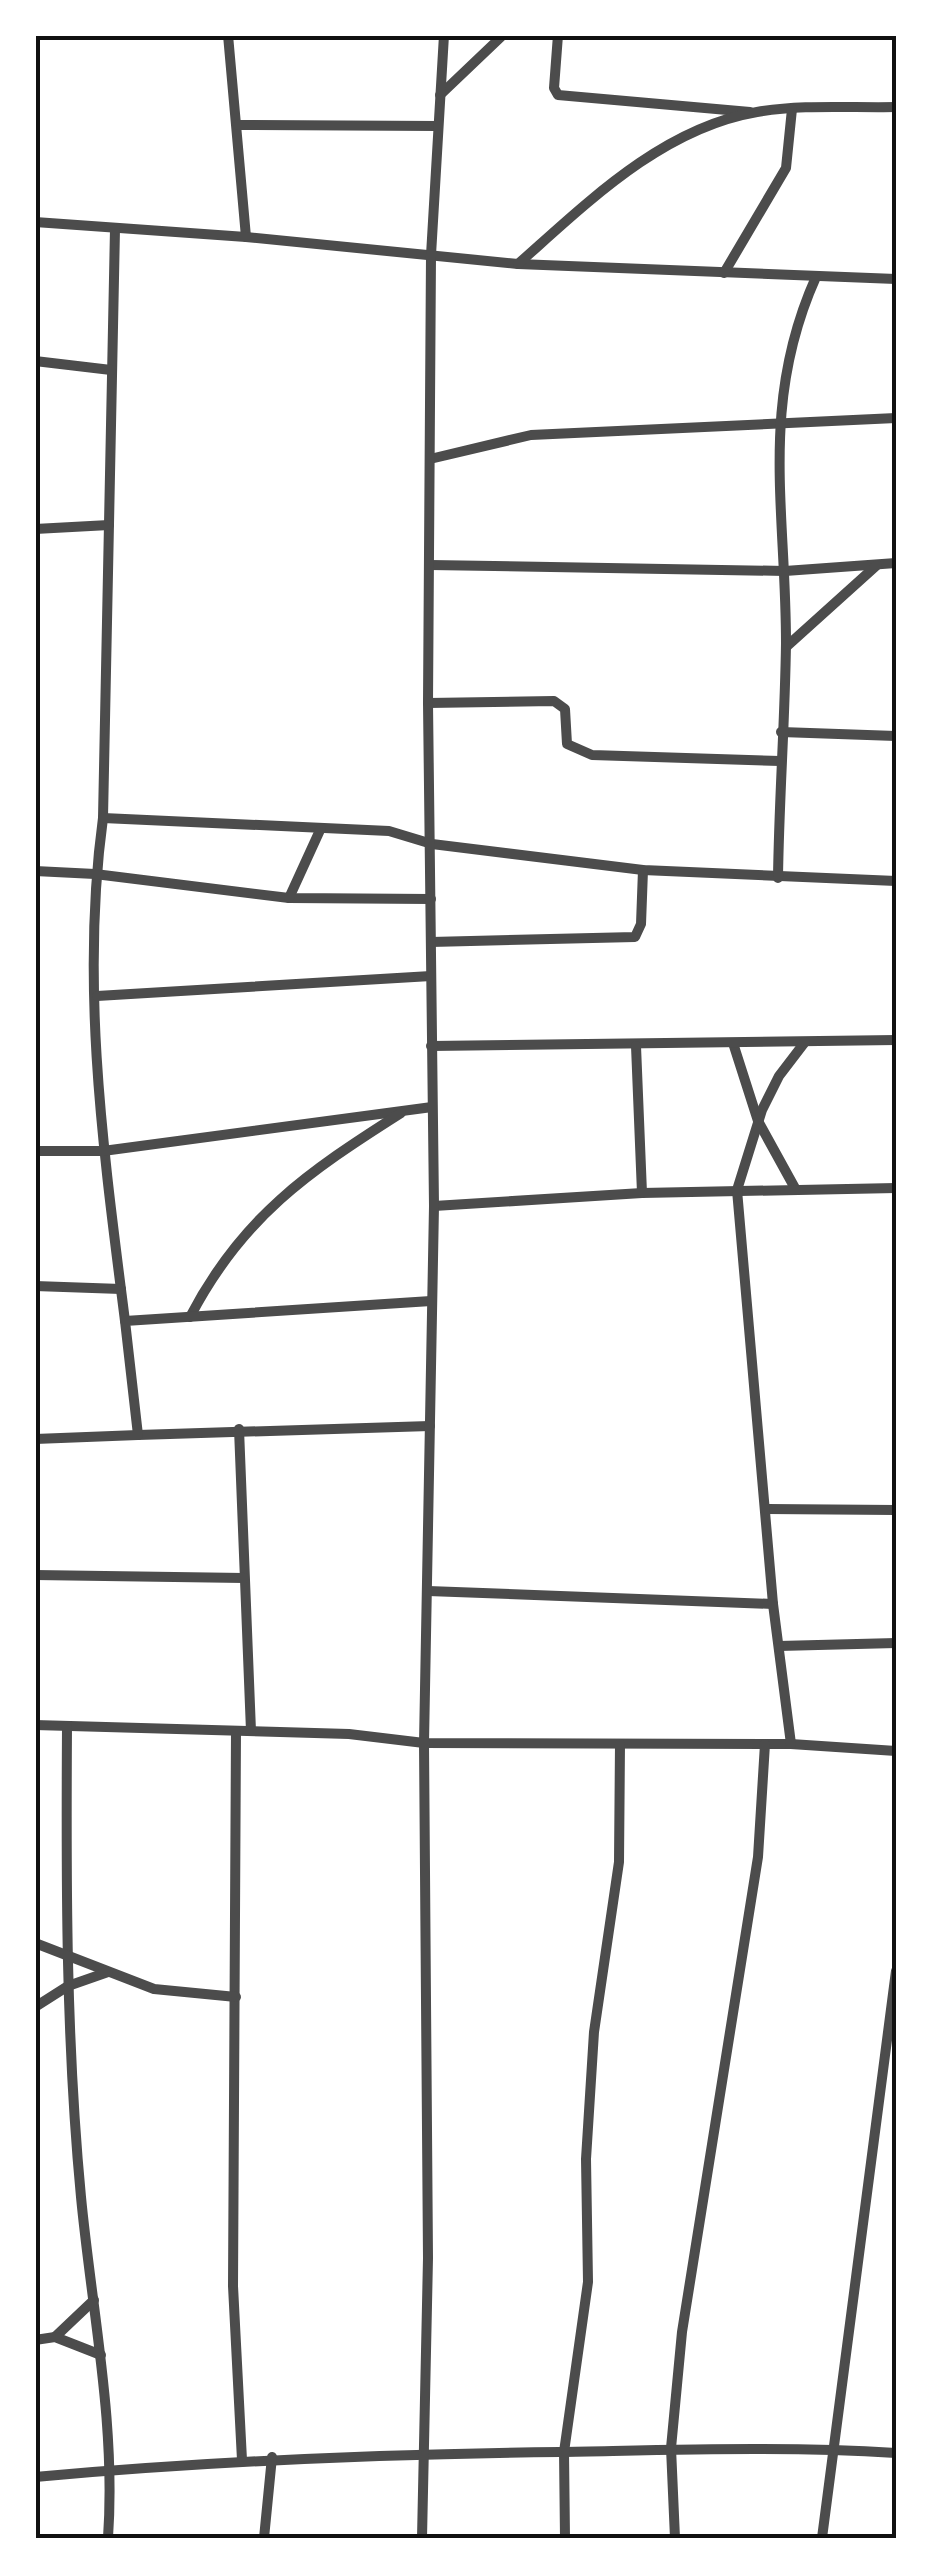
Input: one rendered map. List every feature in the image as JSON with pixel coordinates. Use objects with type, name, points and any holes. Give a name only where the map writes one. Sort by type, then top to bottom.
[{"type":"street","points":[[228,35],[246,237]]},
{"type":"street","points":[[422,2538],[428,2258],[424,1743],[434,1206],[428,703],[430,255],[444,35]]},
{"type":"street","points":[[440,94],[503,35]]},
{"type":"street","points":[[558,35],[554,88],[558,95],[753,112],[896,107]]},
{"type":"street","points":[[724,272],[786,168],[792,109]]},
{"type":"street","points":[[518,264],[632,167],[673,142],[753,112]]},
{"type":"street","points":[[238,125],[438,126]]},
{"type":"street","points":[[35,222],[246,237],[518,264],[896,278]]},
{"type":"street","points":[[115,229],[102,818],[95,874],[96,1094],[138,1435]]},
{"type":"street","points":[[778,878],[780,732],[786,647],[778,424],[793,334],[816,277]]},
{"type":"street","points":[[35,361],[111,370]]},
{"type":"street","points":[[430,458],[531,435],[896,418]]},
{"type":"street","points":[[35,529],[109,525]]},
{"type":"street","points":[[786,647],[878,564]]},
{"type":"street","points":[[430,565],[784,570],[896,564]]},
{"type":"street","points":[[428,703],[554,701],[565,709],[568,744],[592,754],[780,760]]},
{"type":"street","points":[[780,732],[896,736]]},
{"type":"street","points":[[102,818],[390,831],[432,844],[643,870],[896,880]]},
{"type":"street","points":[[289,898],[321,828]]},
{"type":"street","points":[[431,942],[635,936],[641,924],[643,870]]},
{"type":"street","points":[[35,872],[95,874],[289,898],[431,899]]},
{"type":"street","points":[[97,996],[431,976]]},
{"type":"street","points":[[431,1046],[896,1040]]},
{"type":"street","points":[[791,1744],[773,1604],[737,1190],[758,1121],[779,1076],[805,1042]]},
{"type":"street","points":[[733,1043],[758,1121],[796,1190]]},
{"type":"street","points":[[636,1046],[642,1193]]},
{"type":"street","points":[[35,1151],[103,1152],[432,1106]]},
{"type":"street","points":[[190,1317],[216,1268],[266,1208],[405,1110]]},
{"type":"street","points":[[434,1206],[642,1193],[896,1188]]},
{"type":"street","points":[[35,1286],[121,1289]]},
{"type":"street","points":[[125,1322],[431,1301]]},
{"type":"street","points":[[35,1439],[239,1429],[430,1426]]},
{"type":"street","points":[[239,1429],[251,1731]]},
{"type":"street","points":[[767,1509],[896,1510]]},
{"type":"street","points":[[35,1575],[244,1578]]},
{"type":"street","points":[[428,1591],[773,1604]]},
{"type":"street","points":[[779,1646],[896,1643]]},
{"type":"street","points":[[35,1724],[349,1734],[424,1743],[791,1744],[896,1751]]},
{"type":"street","points":[[68,1726],[65,1951],[81,2198],[113,2470],[108,2538]]},
{"type":"street","points":[[236,1731],[232,2270],[242,2460]]},
{"type":"street","points":[[565,2538],[564,2452],[588,2282],[589,2104],[601,1962],[620,1862],[620,1744]]},
{"type":"street","points":[[675,2538],[671,2448],[705,2170],[726,2064],[758,1857],[766,1744]]},
{"type":"street","points":[[35,1942],[154,1989],[236,1998]]},
{"type":"street","points":[[35,2007],[68,1986],[108,1972]]},
{"type":"street","points":[[822,2538],[896,1972]]},
{"type":"street","points":[[55,2337],[94,2300]]},
{"type":"street","points":[[35,2340],[55,2337],[100,2355]]},
{"type":"street","points":[[35,2477],[272,2457],[422,2452],[671,2448],[896,2453]]},
{"type":"street","points":[[264,2538],[272,2457]]}]
